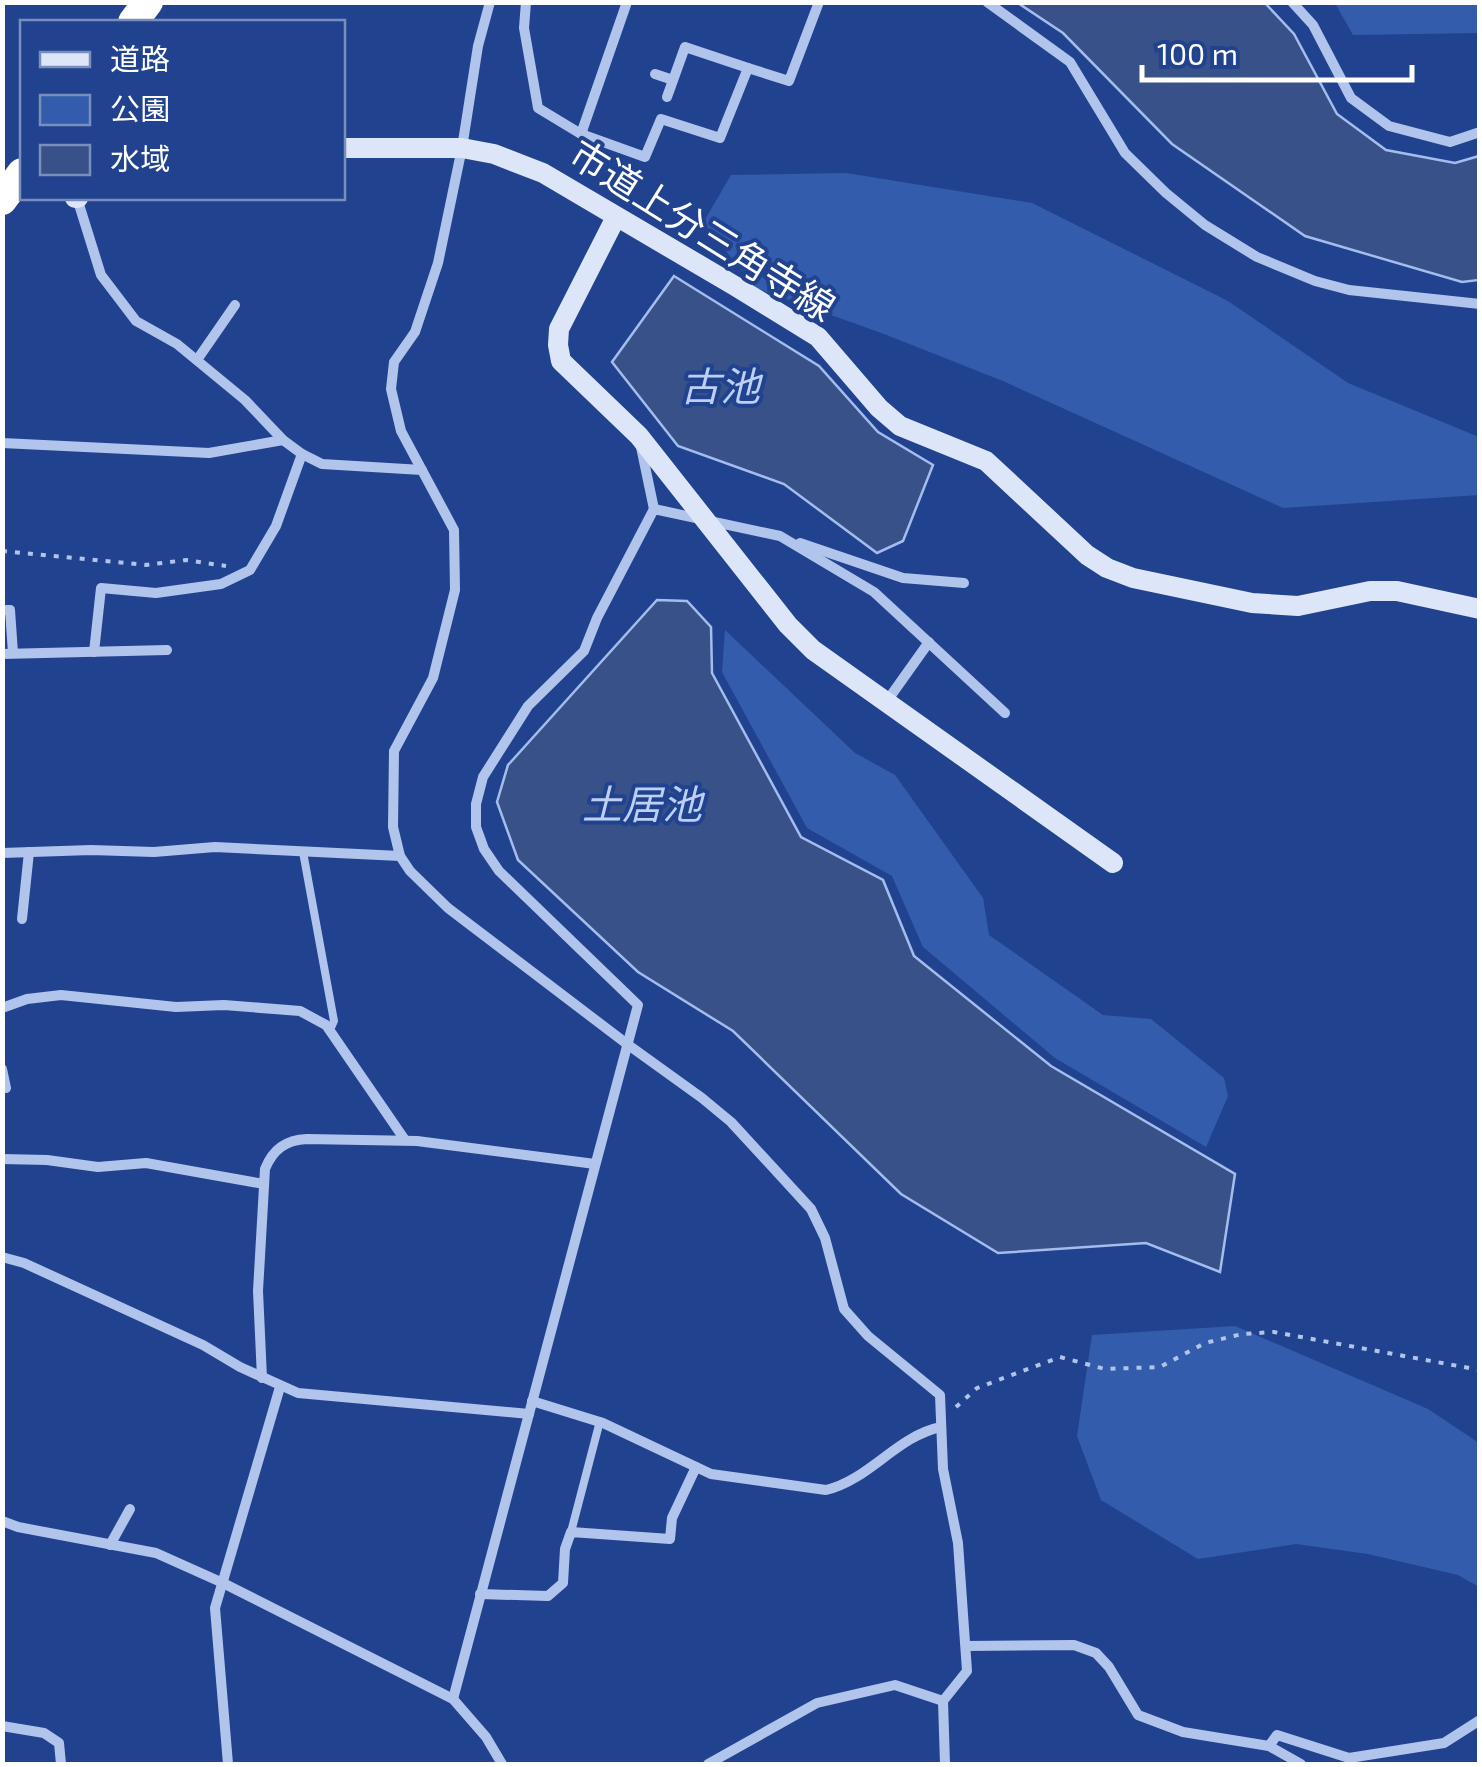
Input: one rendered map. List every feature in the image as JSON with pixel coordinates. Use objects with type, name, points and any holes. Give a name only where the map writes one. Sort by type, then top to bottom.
[{"type":"street","points":[[490,2],[478,46],[438,263],[415,332],[394,362],[391,389],[401,432],[454,530],[455,590],[433,678],[394,751],[393,826],[400,856],[448,908],[731,1122],[811,1209],[825,1238],[844,1309],[868,1336],[940,1395],[943,1469],[958,1544],[967,1671],[944,1701],[945,1764]]},
{"type":"street","points":[[526,2],[524,28],[538,108],[582,134],[645,156],[661,119],[720,138],[748,68]]},
{"type":"street","points":[[582,134],[627,2]]},
{"type":"street","points":[[668,98],[685,47],[789,81],[818,2]]},
{"type":"street","points":[[987,2],[1070,62],[1125,153],[1166,193],[1257,257],[1315,282],[1349,290],[1480,304]]},
{"type":"street","points":[[1292,2],[1314,25],[1351,98],[1388,126],[1450,142],[1480,132]]},
{"type":"street","points":[[655,74],[674,80]]},
{"type":"street","name":"市道上分三角寺線","points":[[345,148],[462,148],[494,154],[543,174],[818,338],[878,408],[900,426],[986,461],[1087,555],[1107,568],[1133,578],[1252,603],[1298,606],[1370,592],[1397,591],[1480,610]]},
{"type":"street","points":[[78,200],[101,276],[136,320],[178,344],[244,400],[283,440],[322,464],[422,470]]},
{"type":"street","points":[[616,217],[559,329],[562,362],[639,436],[788,625],[813,650],[1114,863]]},
{"type":"street","points":[[197,360],[235,306]]},
{"type":"street","points":[[453,1699],[638,1005],[499,871],[484,850],[476,827],[476,804],[483,778],[528,706],[584,651],[654,509],[639,436]]},
{"type":"street","points":[[2,444],[208,453],[283,440]]},
{"type":"street","points":[[94,652],[100,588],[156,593],[221,584],[250,570],[276,526],[302,454]]},
{"type":"street","points":[[654,509],[780,536],[903,578],[964,584]]},
{"type":"street","points":[[780,536],[874,592],[1005,712]]},
{"type":"street","points":[[2,610],[10,610],[8,653],[166,650]]},
{"type":"street","points":[[886,702],[929,642]]},
{"type":"street","points":[[2,853],[154,852],[216,847],[400,856]]},
{"type":"street","points":[[22,918],[29,852]]},
{"type":"street","points":[[2,1008],[27,999],[61,995],[176,1008],[263,1006],[300,1011],[326,1025],[405,1140]]},
{"type":"street","points":[[2,1069],[6,1088]]},
{"type":"street","points":[[262,1378],[258,1291],[264,1169],[280,1146],[292,1140],[405,1140],[595,1164]]},
{"type":"street","points":[[2,1159],[98,1167],[146,1164],[264,1184]]},
{"type":"street","points":[[2,1256],[203,1345],[298,1393],[528,1414]]},
{"type":"street","points":[[228,1764],[216,1608],[280,1387]]},
{"type":"street","points":[[532,1401],[600,1422],[711,1474],[826,1490],[842,1486],[921,1431],[941,1424]]},
{"type":"street","points":[[480,1594],[548,1596],[563,1583],[565,1549],[571,1532],[670,1538],[672,1518],[696,1467]]},
{"type":"street","points":[[110,1544],[130,1509]]},
{"type":"street","points":[[2,1521],[156,1554],[223,1583],[453,1699],[502,1764]]},
{"type":"street","points":[[966,1646],[1074,1645],[1096,1653],[1109,1666],[1138,1715],[1183,1732],[1269,1746],[1301,1764]]},
{"type":"street","points":[[708,1764],[818,1703],[895,1686],[944,1701]]},
{"type":"street","points":[[1269,1746],[1277,1736],[1350,1758],[1444,1744],[1480,1720]]},
{"type":"street","points":[[2,1726],[44,1733],[59,1742],[61,1764]]},
{"type":"lane","points":[[302,852],[334,1021],[330,1030]]},
{"type":"lane","points":[[571,1532],[600,1422]]},
{"type":"path","points":[[2,551],[146,565],[186,560],[250,570]]},
{"type":"path","points":[[941,1424],[977,1388],[1060,1357],[1105,1369],[1160,1367],[1206,1342],[1242,1334],[1274,1332],[1480,1370]]},
{"type":"green space","points":[[1335,3],[1479,3],[1479,33],[1353,35]]},
{"type":"green space","points":[[846,173],[1032,203],[1228,301],[1348,383],[1479,437],[1479,495],[1283,508],[1003,381],[756,288],[703,223],[731,175]]},
{"type":"green space","points":[[725,630],[855,753],[895,775],[983,898],[989,935],[1103,1015],[1151,1019],[1224,1078],[1228,1096],[1206,1147],[1055,1058],[923,947],[892,876],[807,828],[722,672]]},
{"type":"green space","points":[[1235,1326],[1428,1409],[1479,1443],[1479,1587],[1458,1575],[1368,1554],[1296,1544],[1198,1559],[1101,1500],[1077,1436],[1092,1335]]},
{"type":"water","points":[[1018,3],[1265,3],[1294,34],[1337,114],[1386,150],[1455,163],[1479,156],[1479,280],[1462,282],[1305,236],[1172,144],[1063,33]]},
{"type":"water","name":"古池","points":[[674,276],[819,366],[878,432],[933,465],[903,541],[877,553],[784,484],[678,446],[612,362]]},
{"type":"water","name":"土居池","points":[[657,600],[687,601],[711,627],[712,673],[801,837],[883,880],[914,956],[1051,1066],[1235,1174],[1220,1272],[1146,1243],[998,1253],[901,1194],[733,1031],[638,972],[518,860],[497,802],[508,765]]}]
